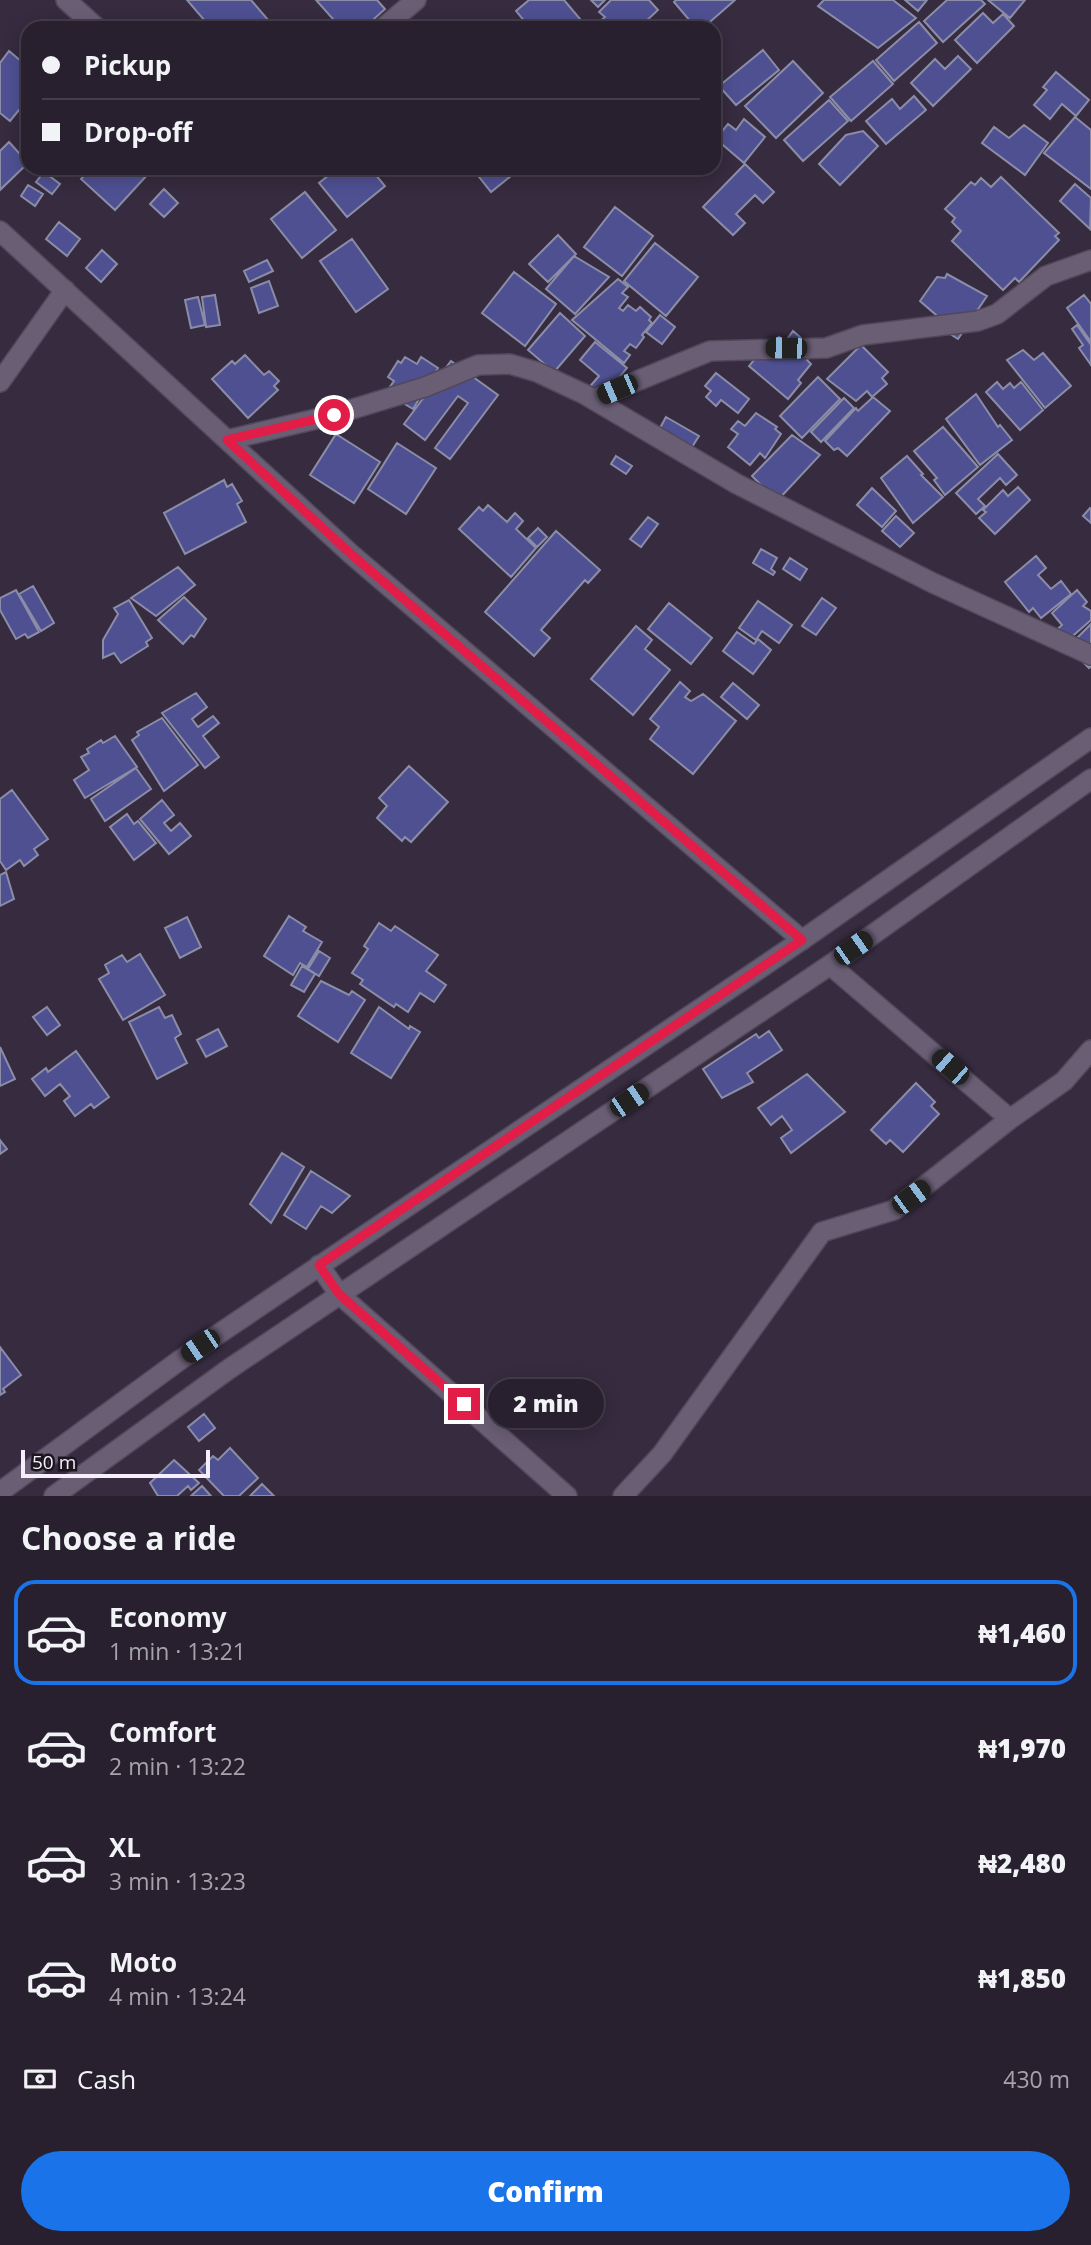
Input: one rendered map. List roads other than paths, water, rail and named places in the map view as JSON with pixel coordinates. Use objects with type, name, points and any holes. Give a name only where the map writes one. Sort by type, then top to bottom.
[{"type":"street","points":[[66,0],[89,21]]},
{"type":"street","points":[[391,21],[416,0]]},
{"type":"street","points":[[0,231],[351,554],[802,940]]},
{"type":"street","points":[[593,399],[710,351],[826,348],[863,335],[978,321],[997,314],[1046,276],[1091,260]]},
{"type":"street","points":[[0,382],[65,290]]},
{"type":"street","points":[[227,440],[334,415],[425,387],[478,365],[510,364],[537,372],[593,399],[737,484],[933,583],[1091,654]]},
{"type":"street","points":[[0,1492],[180,1360],[802,940],[1091,738]]},
{"type":"street","points":[[54,1496],[339,1294],[830,965],[1091,779]]},
{"type":"street","points":[[830,965],[1010,1119]]},
{"type":"street","points":[[622,1496],[662,1454],[822,1232],[894,1210],[1010,1119],[1064,1081],[1091,1050]]},
{"type":"street","points":[[319,1265],[339,1294],[567,1496]]}]
